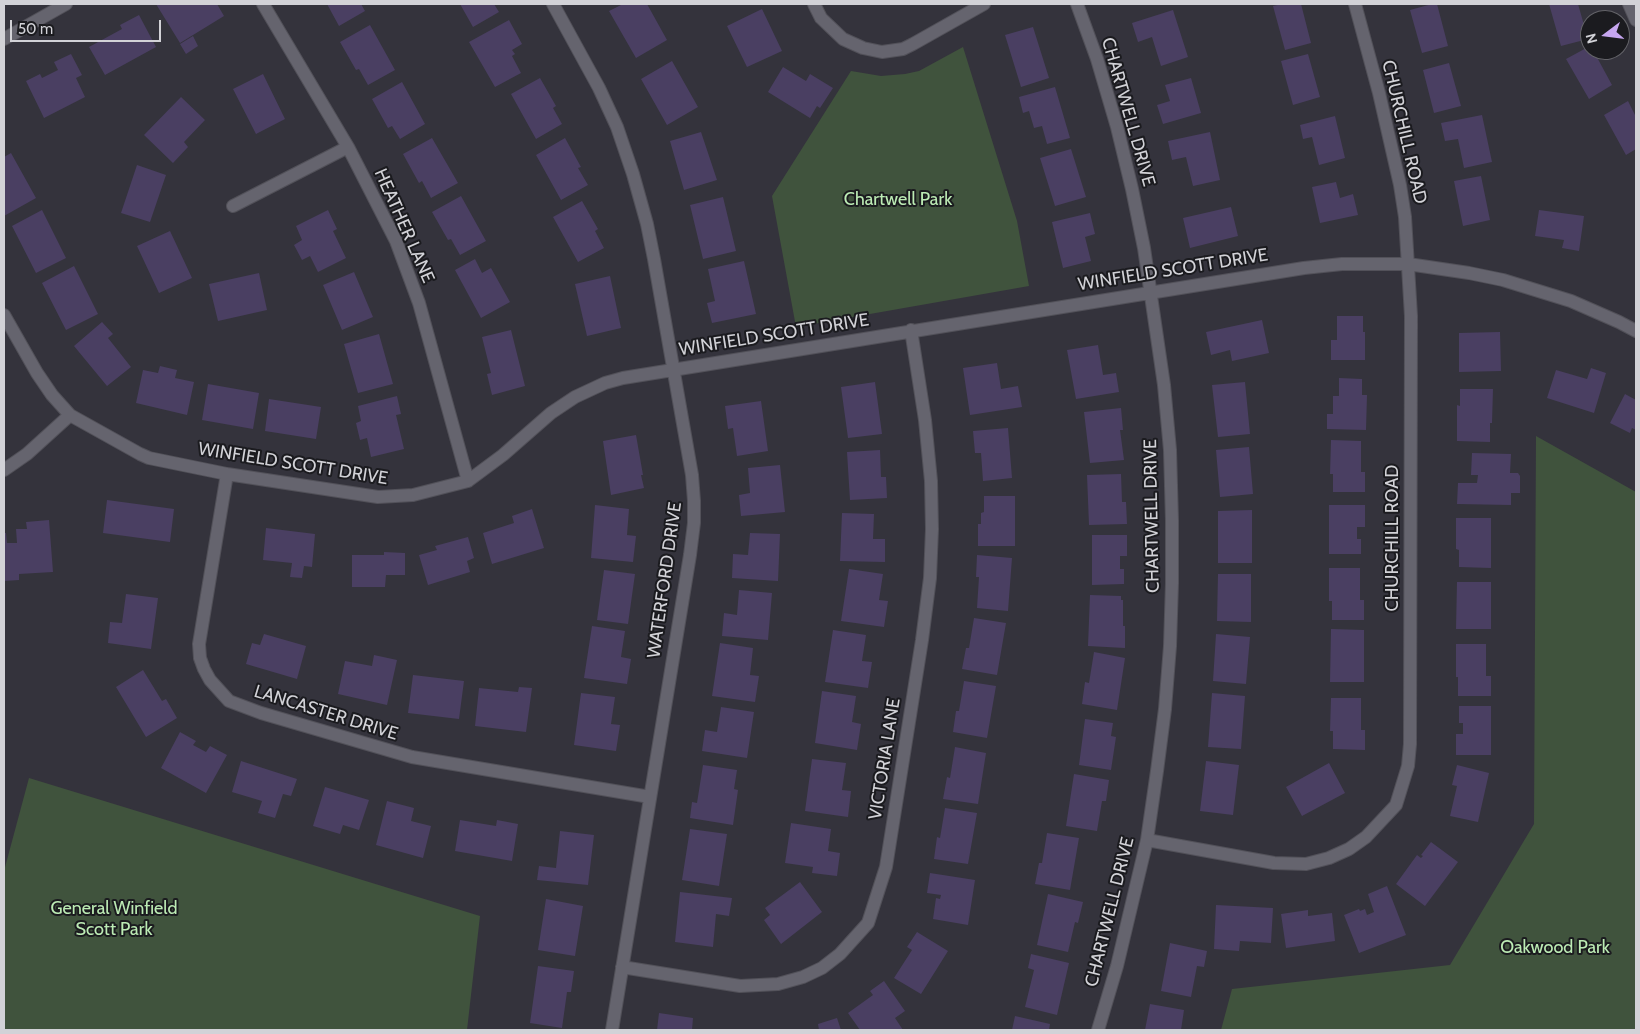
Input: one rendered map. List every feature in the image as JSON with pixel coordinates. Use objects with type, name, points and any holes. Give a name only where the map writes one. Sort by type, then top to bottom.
[{"type":"street","points":[[4,39],[66,4]]},
{"type":"street","name":"HEATHER LANE","points":[[263,4],[348,148],[396,241],[419,302],[468,481]]},
{"type":"street","name":"WATERFORD DRIVE","points":[[553,4],[599,88],[633,174],[654,259],[692,475],[694,501],[694,524],[612,1030]]},
{"type":"street","points":[[814,4],[821,18],[843,39],[863,48],[882,52],[903,49],[984,4]]},
{"type":"street","name":"CHARTWELL DRIVE","points":[[1077,4],[1097,59],[1117,127],[1132,190],[1151,291],[1164,385],[1170,450],[1172,583],[1165,709],[1146,840],[1117,966],[1098,1030]]},
{"type":"street","name":"CHURCHILL ROAD","points":[[1146,840],[1274,863],[1306,864],[1329,858],[1349,849],[1366,837],[1396,804],[1408,766],[1410,744],[1411,316],[1405,217],[1400,185],[1379,93],[1355,4]]},
{"type":"street","points":[[1629,4],[1636,20]]},
{"type":"street","points":[[233,206],[348,148]]},
{"type":"street","name":"WINFIELD SCOTT DRIVE","points":[[4,315],[37,373],[52,395],[70,415],[140,454],[149,458],[227,474],[378,497],[412,495],[468,481],[503,455],[550,413],[575,396],[605,383],[673,369],[1304,268],[1342,264],[1408,264],[1469,273],[1503,280],[1579,305],[1636,332]]},
{"type":"street","name":"VICTORIA LANE","points":[[622,967],[740,986],[778,984],[803,977],[822,968],[840,954],[868,923],[886,867],[930,578],[931,481],[925,420],[911,330]]},
{"type":"street","points":[[4,470],[27,454],[70,415]]},
{"type":"street","name":"LANCASTER DRIVE","points":[[227,474],[199,644],[200,658],[204,669],[210,680],[229,701],[261,713],[412,757],[650,797]]},
{"type":"green space","name":"Chartwell Park","points":[[963,47],[1017,221],[1029,286],[796,327],[772,196],[851,71],[881,76],[919,71]]},
{"type":"green space","name":"Oakwood Park","points":[[1536,436],[1636,492],[1636,1030],[1221,1030],[1232,989],[1450,965],[1534,824]]},
{"type":"green space","name":"General Winfield Scott Park","points":[[29,778],[480,916],[467,1030],[4,1030],[4,871]]},
{"type":"building","points":[[156,4],[217,4],[224,16],[180,43]]},
{"type":"building","points":[[327,4],[361,4],[365,11],[339,26]]},
{"type":"building","points":[[460,4],[494,4],[499,12],[473,27]]},
{"type":"building","points":[[623,4],[647,4],[667,40],[636,58],[609,11]]},
{"type":"building","points":[[1301,4],[1311,43],[1285,50],[1273,6]]},
{"type":"building","points":[[1437,4],[1448,46],[1422,53],[1410,10]]},
{"type":"building","points":[[1549,4],[1578,4],[1580,11],[1580,41],[1561,46]]},
{"type":"building","points":[[762,9],[782,51],[747,67],[727,26]]},
{"type":"building","points":[[1173,10],[1188,57],[1161,66],[1152,37],[1138,42],[1132,23]]},
{"type":"building","points":[[139,15],[156,47],[105,75],[89,47],[122,29],[120,25]]},
{"type":"building","points":[[509,20],[522,44],[512,50],[515,54],[512,56],[521,73],[495,87],[469,42]]},
{"type":"building","points":[[370,25],[395,70],[368,85],[359,69],[356,70],[340,42]]},
{"type":"building","points":[[1033,27],[1049,78],[1021,87],[1005,35]]},
{"type":"building","points":[[193,36],[198,46],[186,54],[180,44]]},
{"type":"building","points":[[1580,51],[1580,60],[1598,60],[1612,85],[1589,99],[1566,59]]},
{"type":"building","points":[[71,54],[82,75],[76,78],[85,97],[44,118],[26,81],[40,74],[42,78],[58,70],[54,62]]},
{"type":"building","points":[[1308,54],[1320,97],[1293,105],[1281,61]]},
{"type":"building","points":[[672,61],[698,107],[667,125],[641,79]]},
{"type":"building","points":[[1449,63],[1461,106],[1434,113],[1423,70]]},
{"type":"building","points":[[783,67],[806,81],[810,74],[833,88],[820,108],[817,106],[810,118],[768,92]]},
{"type":"building","points":[[263,74],[285,119],[256,134],[233,89]]},
{"type":"building","points":[[540,78],[556,106],[553,108],[562,124],[536,139],[511,94]]},
{"type":"building","points":[[1191,78],[1201,113],[1163,124],[1157,105],[1170,101],[1165,85]]},
{"type":"building","points":[[402,82],[425,124],[400,139],[392,126],[388,128],[372,99]]},
{"type":"building","points":[[1055,87],[1070,138],[1047,144],[1042,126],[1034,128],[1029,111],[1023,113],[1019,97]]},
{"type":"building","points":[[181,97],[205,120],[184,142],[188,147],[173,163],[144,135]]},
{"type":"building","points":[[1628,101],[1636,117],[1636,149],[1626,155],[1604,115]]},
{"type":"building","points":[[1482,115],[1492,162],[1464,168],[1458,139],[1445,141],[1441,123]]},
{"type":"building","points":[[1335,116],[1345,158],[1319,165],[1312,137],[1303,139],[1300,125]]},
{"type":"building","points":[[701,132],[717,180],[684,190],[670,141]]},
{"type":"building","points":[[1210,132],[1220,180],[1193,186],[1186,157],[1172,160],[1168,141]]},
{"type":"building","points":[[432,138],[458,183],[431,198],[422,181],[419,183],[403,154]]},
{"type":"building","points":[[565,138],[581,167],[578,168],[588,185],[561,200],[536,155]]},
{"type":"building","points":[[1071,149],[1086,197],[1055,206],[1040,158]]},
{"type":"building","points":[[11,153],[36,198],[4,216],[4,157]]},
{"type":"building","points":[[137,165],[166,175],[150,222],[121,213]]},
{"type":"building","points":[[1481,176],[1490,220],[1463,226],[1454,181]]},
{"type":"building","points":[[1336,182],[1340,198],[1353,194],[1358,215],[1320,223],[1312,187]]},
{"type":"building","points":[[461,196],[486,241],[460,255],[451,239],[448,240],[432,212]]},
{"type":"building","points":[[723,197],[736,251],[703,259],[690,205]]},
{"type":"building","points":[[582,201],[598,229],[595,231],[604,248],[578,262],[553,217]]},
{"type":"building","points":[[1231,207],[1238,236],[1190,248],[1183,218]]},
{"type":"building","points":[[42,210],[66,258],[36,273],[12,226]]},
{"type":"building","points":[[328,210],[337,229],[333,231],[346,258],[318,272],[310,256],[302,260],[294,245],[302,240],[296,226]]},
{"type":"building","points":[[1539,210],[1584,216],[1579,251],[1562,248],[1564,240],[1535,236]]},
{"type":"building","points":[[1090,213],[1095,234],[1085,237],[1091,261],[1063,268],[1052,222]]},
{"type":"building","points":[[170,231],[192,278],[159,293],[137,246]]},
{"type":"building","points":[[475,259],[482,273],[491,268],[510,302],[481,318],[455,270]]},
{"type":"building","points":[[744,261],[756,314],[712,323],[707,303],[715,301],[708,269]]},
{"type":"building","points":[[74,266],[98,314],[66,330],[42,283]]},
{"type":"building","points":[[354,272],[373,317],[342,330],[323,285]]},
{"type":"building","points":[[259,273],[267,310],[218,321],[209,284]]},
{"type":"building","points":[[610,276],[621,328],[587,336],[575,284]]},
{"type":"building","points":[[1337,316],[1363,316],[1365,360],[1331,360],[1331,340],[1337,340]]},
{"type":"building","points":[[1262,320],[1269,353],[1232,361],[1230,350],[1211,355],[1206,332]]},
{"type":"building","points":[[102,322],[113,334],[108,338],[131,367],[107,386],[74,346]]},
{"type":"building","points":[[511,330],[525,386],[492,395],[487,374],[491,373],[482,337]]},
{"type":"building","points":[[1500,332],[1501,371],[1459,372],[1459,333]]},
{"type":"building","points":[[379,334],[393,384],[358,393],[344,344]]},
{"type":"building","points":[[1098,345],[1103,375],[1116,373],[1119,392],[1076,399],[1067,350]]},
{"type":"building","points":[[997,363],[1001,389],[1018,386],[1022,407],[970,415],[963,368]]},
{"type":"building","points":[[160,366],[177,370],[175,378],[194,382],[187,415],[136,403],[143,370],[158,373]]},
{"type":"building","points":[[1591,368],[1606,373],[1594,413],[1547,398],[1556,370],[1587,379]]},
{"type":"building","points":[[1339,378],[1362,379],[1362,395],[1367,395],[1366,430],[1327,429],[1327,414],[1333,414],[1333,396],[1339,396]]},
{"type":"building","points":[[875,382],[882,434],[848,438],[841,387]]},
{"type":"building","points":[[1245,382],[1250,434],[1218,437],[1212,385]]},
{"type":"building","points":[[208,384],[259,393],[253,429],[202,420]]},
{"type":"building","points":[[1460,389],[1493,389],[1490,442],[1457,441],[1457,405],[1460,406]]},
{"type":"building","points":[[1625,394],[1636,400],[1636,430],[1632,428],[1630,433],[1610,423]]},
{"type":"building","points":[[397,396],[401,414],[396,415],[404,449],[371,457],[367,438],[360,440],[356,423],[361,421],[358,406]]},
{"type":"building","points":[[269,399],[321,407],[316,439],[265,431]]},
{"type":"building","points":[[761,401],[768,451],[737,456],[733,428],[728,429],[725,406]]},
{"type":"building","points":[[1121,408],[1123,430],[1120,430],[1124,460],[1090,463],[1084,412]]},
{"type":"building","points":[[1008,428],[1012,478],[983,481],[981,453],[975,453],[973,431]]},
{"type":"building","points":[[636,435],[644,488],[611,495],[603,441]]},
{"type":"building","points":[[1331,440],[1361,441],[1361,472],[1365,472],[1365,492],[1333,492],[1333,474],[1330,474]]},
{"type":"building","points":[[1249,447],[1253,494],[1220,497],[1216,450]]},
{"type":"building","points":[[880,450],[881,477],[886,477],[887,498],[850,500],[847,452]]},
{"type":"building","points":[[1472,453],[1511,454],[1510,473],[1518,473],[1520,476],[1520,493],[1511,493],[1511,505],[1457,504],[1458,483],[1477,483],[1478,475],[1471,475]]},
{"type":"building","points":[[780,465],[785,512],[741,516],[739,495],[750,493],[748,468]]},
{"type":"building","points":[[1121,474],[1122,502],[1126,502],[1127,524],[1089,525],[1087,475]]},
{"type":"building","points":[[984,496],[1015,496],[1015,546],[978,546],[978,524],[981,524],[981,513],[984,512]]},
{"type":"building","points":[[107,500],[174,509],[170,542],[103,533]]},
{"type":"building","points":[[595,505],[629,509],[627,535],[636,536],[633,562],[591,558]]},
{"type":"building","points":[[1329,505],[1365,505],[1365,527],[1357,527],[1357,539],[1361,539],[1361,554],[1329,554]]},
{"type":"building","points":[[532,509],[544,548],[492,564],[483,533],[514,523],[512,516]]},
{"type":"building","points":[[1252,510],[1252,563],[1218,563],[1218,511]]},
{"type":"building","points":[[842,513],[874,514],[873,539],[885,539],[885,562],[840,561]]},
{"type":"building","points":[[1456,518],[1491,518],[1491,568],[1459,567],[1459,550],[1456,549]]},
{"type":"building","points":[[49,520],[53,572],[19,574],[19,580],[4,581],[4,533],[6,533],[7,543],[17,543],[16,529],[27,529],[26,522]]},
{"type":"building","points":[[266,528],[315,534],[312,567],[304,566],[302,578],[290,577],[292,563],[263,560]]},
{"type":"building","points":[[750,533],[780,534],[778,581],[732,578],[733,554],[748,555]]},
{"type":"building","points":[[1092,535],[1127,535],[1127,556],[1120,556],[1120,569],[1124,569],[1124,584],[1092,585]]},
{"type":"building","points":[[468,537],[474,558],[467,561],[470,572],[428,585],[419,555],[437,550],[435,546]]},
{"type":"building","points":[[384,552],[405,553],[405,575],[386,575],[385,587],[352,587],[352,555],[384,555]]},
{"type":"building","points":[[977,555],[1012,558],[1008,611],[977,608],[979,577],[976,577]]},
{"type":"building","points":[[1329,568],[1360,568],[1360,600],[1364,600],[1364,620],[1332,620],[1332,601],[1329,601]]},
{"type":"building","points":[[849,569],[883,574],[879,600],[888,601],[884,627],[841,621]]},
{"type":"building","points":[[604,570],[635,574],[628,624],[597,620]]},
{"type":"building","points":[[1218,574],[1251,574],[1251,622],[1217,621]]},
{"type":"building","points":[[1457,582],[1491,582],[1491,629],[1456,629]]},
{"type":"building","points":[[739,590],[772,593],[768,640],[722,636],[724,613],[737,615]]},
{"type":"building","points":[[126,594],[158,598],[151,649],[108,643],[110,622],[122,623]]},
{"type":"building","points":[[1090,595],[1121,596],[1121,600],[1123,600],[1123,626],[1125,626],[1125,648],[1088,646]]},
{"type":"building","points":[[974,618],[1006,623],[997,675],[962,669],[966,648],[969,648]]},
{"type":"building","points":[[592,626],[625,631],[621,657],[631,659],[627,684],[584,678]]},
{"type":"building","points":[[1331,629],[1364,630],[1364,682],[1330,682]]},
{"type":"building","points":[[833,630],[866,635],[862,661],[872,662],[868,688],[825,682]]},
{"type":"building","points":[[264,634],[306,646],[297,679],[246,664],[252,643],[260,645]]},
{"type":"building","points":[[1216,634],[1250,637],[1246,684],[1213,681]]},
{"type":"building","points":[[720,643],[753,648],[750,675],[759,676],[755,702],[712,696]]},
{"type":"building","points":[[1456,644],[1486,644],[1486,676],[1491,676],[1491,696],[1458,696]]},
{"type":"building","points":[[1094,652],[1125,658],[1117,710],[1082,704],[1085,682],[1089,683]]},
{"type":"building","points":[[374,655],[397,660],[387,705],[338,694],[345,661],[372,666]]},
{"type":"building","points":[[143,670],[162,701],[166,699],[177,718],[146,737],[116,687]]},
{"type":"building","points":[[413,675],[464,681],[459,719],[408,713]]},
{"type":"building","points":[[964,681],[996,686],[987,738],[953,732]]},
{"type":"building","points":[[519,687],[532,688],[526,732],[475,726],[479,688],[518,692]]},
{"type":"building","points":[[822,691],[856,696],[852,722],[861,724],[857,750],[815,743]]},
{"type":"building","points":[[581,693],[615,697],[611,724],[620,725],[616,751],[574,745]]},
{"type":"building","points":[[1212,693],[1245,696],[1241,749],[1208,747]]},
{"type":"building","points":[[1331,698],[1361,698],[1361,730],[1365,730],[1365,750],[1333,749],[1333,731],[1330,731]]},
{"type":"building","points":[[1459,706],[1491,706],[1491,755],[1456,755],[1456,734],[1463,734],[1463,723],[1459,723]]},
{"type":"building","points":[[721,707],[754,712],[747,758],[702,751],[705,730],[717,732]]},
{"type":"building","points":[[1085,719],[1113,723],[1111,736],[1116,737],[1111,770],[1079,765]]},
{"type":"building","points":[[180,732],[196,741],[193,745],[206,752],[210,746],[227,755],[206,793],[161,768]]},
{"type":"building","points":[[955,747],[986,753],[978,804],[943,799],[947,777],[950,778]]},
{"type":"building","points":[[812,759],[846,763],[842,790],[851,791],[848,817],[805,811]]},
{"type":"building","points":[[241,761],[297,779],[291,796],[283,794],[275,818],[258,813],[262,801],[232,792]]},
{"type":"building","points":[[1206,761],[1239,765],[1233,815],[1200,811]]},
{"type":"building","points":[[1329,763],[1345,793],[1302,816],[1286,787]]},
{"type":"building","points":[[703,765],[737,770],[734,789],[738,790],[733,825],[690,818],[692,802],[697,803]]},
{"type":"building","points":[[1457,765],[1489,773],[1478,822],[1450,816],[1457,786],[1452,785]]},
{"type":"building","points":[[1074,774],[1109,780],[1106,801],[1102,801],[1097,831],[1066,826]]},
{"type":"building","points":[[325,787],[369,800],[359,830],[343,825],[340,834],[313,826]]},
{"type":"building","points":[[387,801],[414,808],[411,821],[431,826],[423,858],[376,845]]},
{"type":"building","points":[[945,808],[977,813],[968,864],[934,859],[937,837],[940,838]]},
{"type":"building","points":[[460,820],[496,826],[497,820],[518,824],[512,861],[455,851]]},
{"type":"building","points":[[791,823],[831,829],[828,851],[840,853],[837,876],[812,873],[813,867],[785,863]]},
{"type":"building","points":[[690,829],[727,834],[719,886],[682,880]]},
{"type":"building","points":[[560,831],[594,835],[588,885],[537,880],[539,866],[556,868]]},
{"type":"building","points":[[1047,833],[1079,838],[1070,890],[1035,884],[1039,863],[1042,863]]},
{"type":"building","points":[[1431,842],[1458,862],[1425,906],[1396,884],[1417,855],[1421,858],[1423,856],[1421,855]]},
{"type":"building","points":[[930,873],[975,880],[968,925],[933,919],[936,898],[940,899],[941,895],[927,893]]},
{"type":"building","points":[[800,882],[822,912],[781,944],[764,920],[770,915],[765,908]]},
{"type":"building","points":[[1387,886],[1406,935],[1359,953],[1344,915],[1359,909],[1360,911],[1365,909],[1367,915],[1374,912],[1368,894]]},
{"type":"building","points":[[680,892],[732,898],[729,916],[716,914],[713,947],[675,942]]},
{"type":"building","points":[[1048,894],[1083,902],[1078,923],[1075,922],[1068,952],[1037,945]]},
{"type":"building","points":[[546,899],[583,906],[575,956],[538,950]]},
{"type":"building","points":[[1216,905],[1273,908],[1271,943],[1240,941],[1239,951],[1214,949]]},
{"type":"building","points":[[1308,910],[1308,916],[1332,913],[1335,941],[1286,948],[1281,914]]},
{"type":"building","points":[[917,932],[948,951],[921,994],[894,978],[912,950],[907,947]]},
{"type":"building","points":[[1170,943],[1207,951],[1204,967],[1197,966],[1191,997],[1161,991]]},
{"type":"building","points":[[1031,954],[1069,963],[1057,1015],[1025,1007],[1034,970],[1028,968]]},
{"type":"building","points":[[538,966],[574,971],[571,992],[567,992],[562,1028],[530,1023]]},
{"type":"building","points":[[884,981],[905,1011],[895,1018],[903,1030],[860,1030],[848,1013],[873,995],[870,991]]},
{"type":"building","points":[[1150,1004],[1184,1010],[1181,1030],[1145,1030]]},
{"type":"building","points":[[659,1013],[693,1018],[692,1030],[657,1030]]},
{"type":"building","points":[[1015,1016],[1050,1024],[1049,1030],[1012,1030]]},
{"type":"building","points":[[837,1018],[841,1030],[819,1030],[818,1024]]}]
